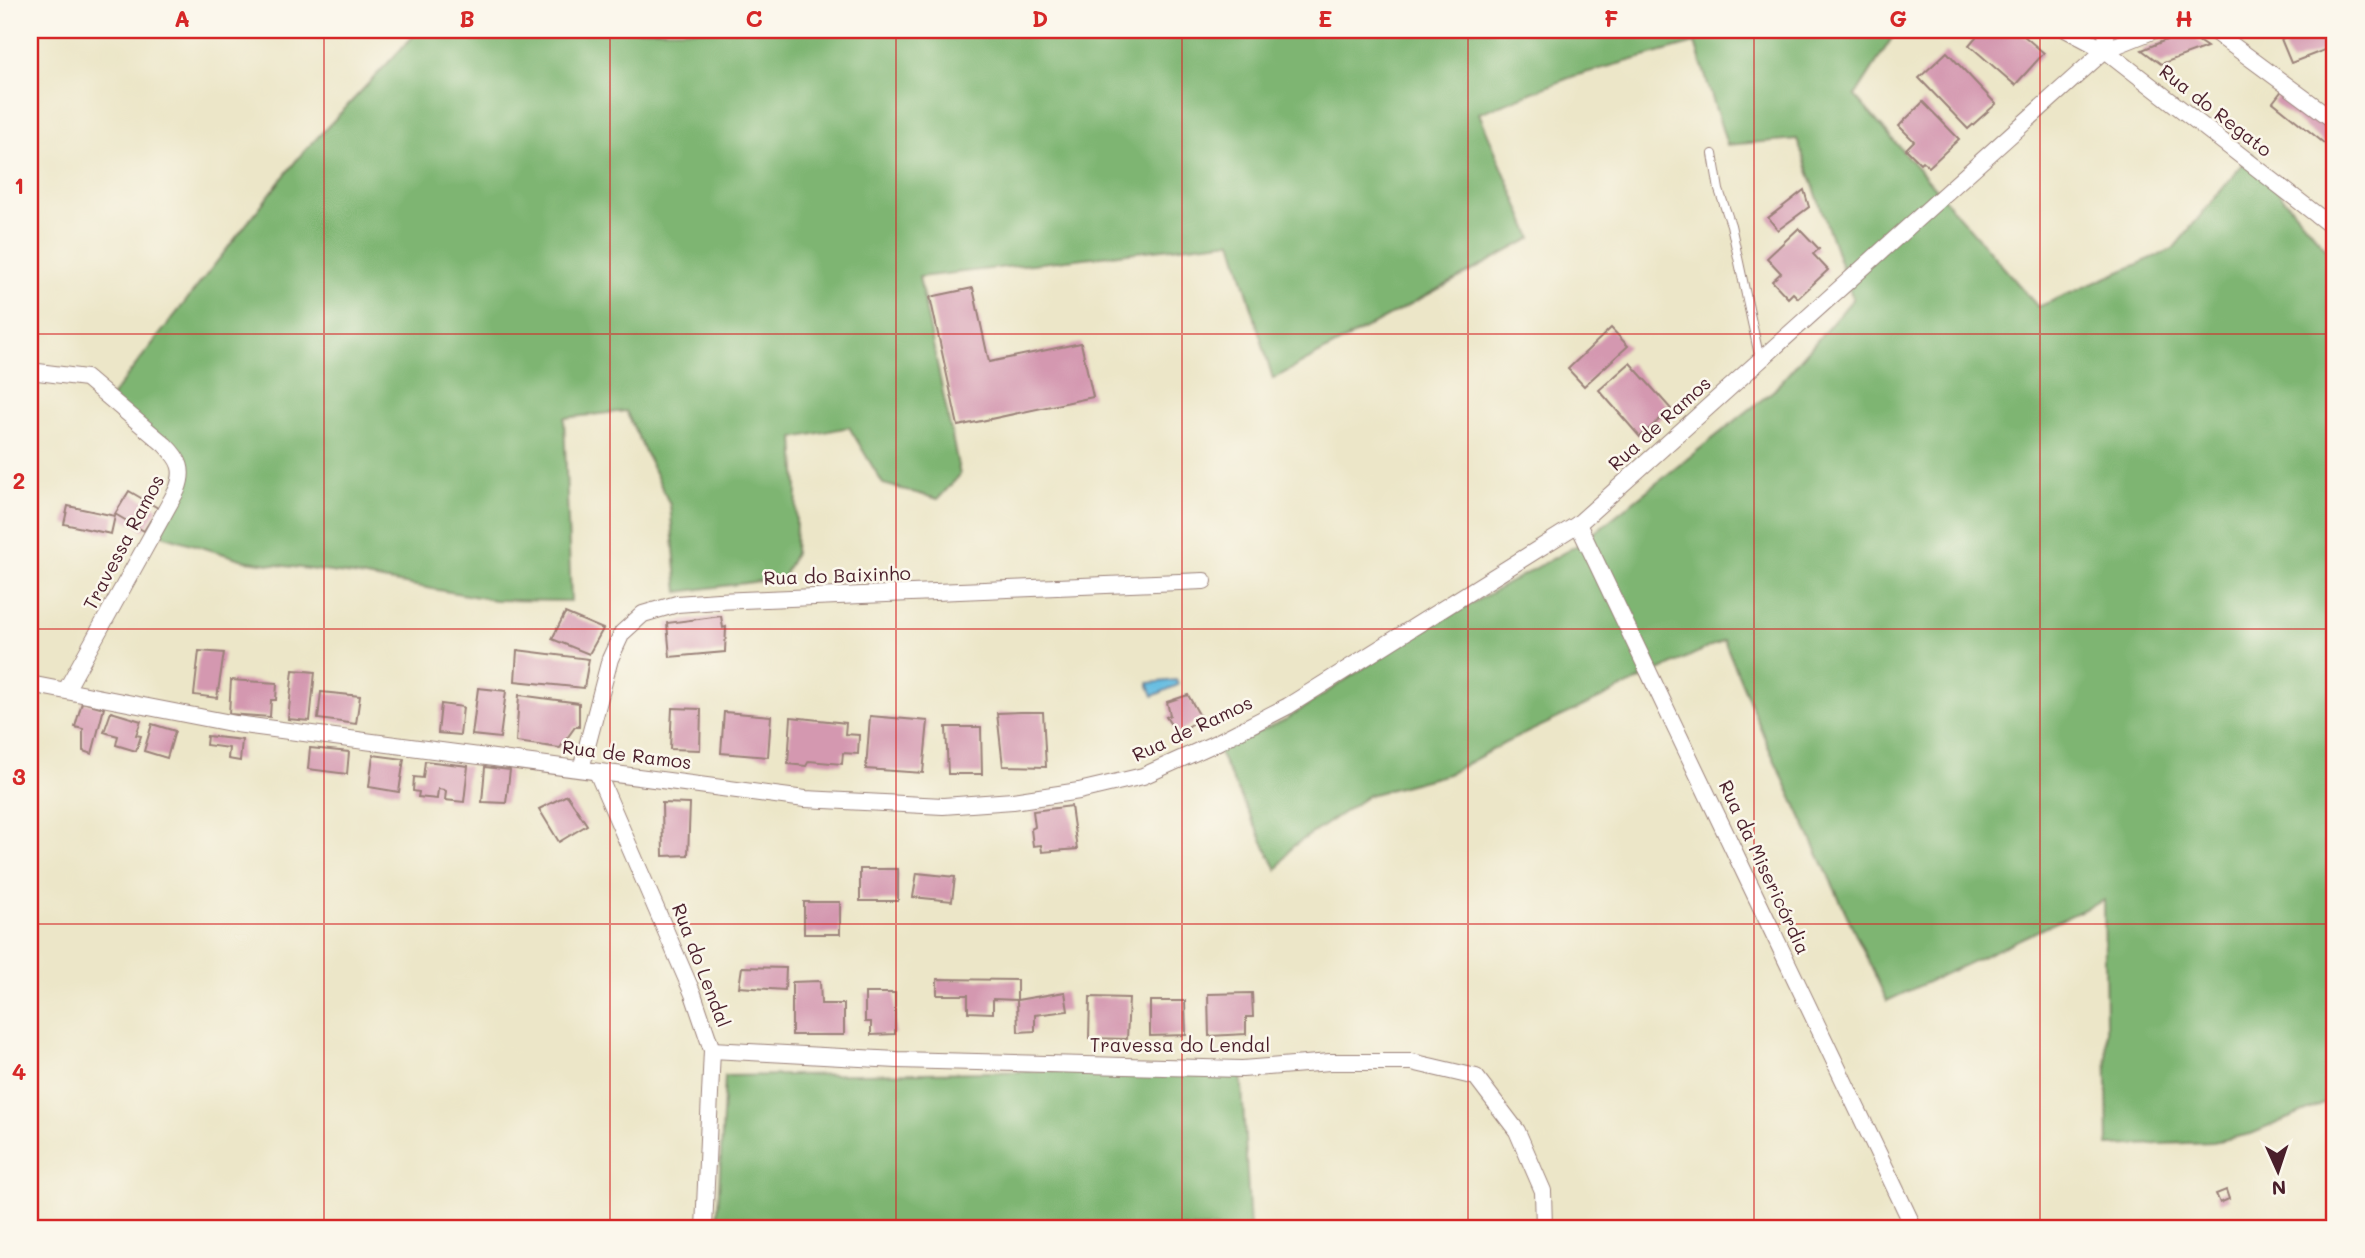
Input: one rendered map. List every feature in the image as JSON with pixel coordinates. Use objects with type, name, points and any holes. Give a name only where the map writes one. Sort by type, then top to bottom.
[{"type":"street","name":"Rua do Regato","points":[[2067,30],[2105,50],[2335,229]]},
{"type":"street","points":[[2107,30],[2105,50],[2155,30]]},
{"type":"street","points":[[2212,30],[2335,121]]},
{"type":"street","name":"Rua de Ramos","points":[[30,684],[236,724],[805,799],[943,806],[1040,797],[1143,776],[1288,706],[1578,524],[2105,50]]},
{"type":"street","name":"Travessa Ramos","points":[[30,371],[86,378],[165,445],[176,456],[181,467],[177,490],[66,690]]},
{"type":"street","name":"Rua da Misericórdia","points":[[1578,524],[1914,1228]]},
{"type":"street","name":"Rua do Baixinho","points":[[589,771],[610,659],[622,633],[643,614],[677,604],[718,601],[1204,581]]},
{"type":"street","name":"Rua do Lendal","points":[[589,771],[688,982],[712,1050],[704,1228]]},
{"type":"street","name":"Travessa do Lendal","points":[[712,1050],[897,1060],[1242,1069],[1330,1062],[1412,1062],[1476,1077],[1517,1131],[1543,1191],[1544,1228]]},
{"type":"lane","points":[[1713,153],[1719,190],[1731,225],[1760,360]]},
{"type":"green space","points":[[419,30],[1897,30],[1855,96],[2038,307],[2173,249],[2252,153],[2279,193],[2335,259],[2335,1099],[2251,1134],[2213,1142],[2108,1146],[2104,900],[1887,1001],[1768,746],[1724,640],[1505,743],[1448,774],[1369,795],[1292,847],[1277,870],[1217,749],[1285,720],[1404,641],[1581,543],[1774,390],[1853,299],[1797,139],[1727,145],[1695,43],[1574,76],[1479,113],[1532,238],[1273,379],[1232,241],[919,277],[960,475],[938,499],[883,484],[849,427],[794,438],[797,489],[795,553],[783,578],[678,592],[670,505],[626,411],[564,418],[571,601],[495,600],[354,575],[247,561],[162,535],[181,464],[110,398],[299,157]]},
{"type":"green space","points":[[1241,1068],[1250,1228],[717,1228],[725,1076]]},
{"type":"water","points":[[1176,680],[1178,685],[1153,696],[1148,683]]},
{"type":"building","points":[[1982,30],[2017,30],[2044,53],[2015,85],[1969,45]]},
{"type":"building","points":[[2305,30],[2333,30],[2335,46],[2291,63],[2281,39]]},
{"type":"building","points":[[2185,32],[2207,47],[2161,64],[2142,50]]},
{"type":"building","points":[[1947,52],[1996,104],[1968,129],[1919,78]]},
{"type":"building","points":[[2284,88],[2335,129],[2335,152],[2273,102]]},
{"type":"building","points":[[1923,102],[1959,139],[1929,167],[1922,161],[1920,163],[1906,149],[1914,141],[1899,126]]},
{"type":"building","points":[[1804,190],[1809,207],[1778,230],[1768,218]]},
{"type":"building","points":[[1799,228],[1819,249],[1813,254],[1828,270],[1798,298],[1793,293],[1788,298],[1772,281],[1781,273],[1767,258]]},
{"type":"building","points":[[973,288],[989,362],[1081,343],[1093,397],[958,426],[930,297]]},
{"type":"building","points":[[1611,328],[1628,346],[1584,386],[1568,369]]},
{"type":"building","points":[[1630,363],[1671,409],[1640,437],[1599,390]]},
{"type":"building","points":[[129,491],[158,508],[144,531],[115,514]]},
{"type":"building","points":[[68,506],[115,516],[111,534],[64,524]]},
{"type":"building","points":[[565,613],[603,629],[589,654],[552,639]]},
{"type":"building","points":[[721,616],[723,628],[726,627],[725,652],[670,657],[667,623]]},
{"type":"building","points":[[517,650],[589,659],[584,688],[515,681]]},
{"type":"building","points":[[199,651],[224,653],[217,698],[194,695]]},
{"type":"building","points":[[293,670],[315,672],[310,721],[288,719]]},
{"type":"building","points":[[231,680],[277,683],[276,700],[271,700],[270,717],[229,714]]},
{"type":"building","points":[[478,688],[506,691],[500,738],[472,735]]},
{"type":"building","points":[[321,692],[360,696],[356,724],[318,719]]},
{"type":"building","points":[[519,695],[579,703],[579,727],[575,727],[560,748],[516,742]]},
{"type":"building","points":[[1188,695],[1201,718],[1177,734],[1166,717],[1170,715],[1167,702]]},
{"type":"building","points":[[82,702],[104,708],[92,754],[83,751],[83,729],[75,727]]},
{"type":"building","points":[[441,704],[463,707],[460,735],[438,733]]},
{"type":"building","points":[[672,708],[701,709],[700,750],[670,749]]},
{"type":"building","points":[[111,712],[141,721],[136,735],[141,736],[136,751],[116,745],[118,736],[104,732]]},
{"type":"building","points":[[724,712],[771,716],[768,757],[721,753]]},
{"type":"building","points":[[1043,712],[1046,767],[1003,766],[997,713]]},
{"type":"building","points":[[870,716],[928,721],[923,773],[866,769]]},
{"type":"building","points":[[791,717],[846,723],[845,734],[859,735],[858,754],[843,753],[842,764],[809,761],[806,766],[788,764]]},
{"type":"building","points":[[152,724],[175,731],[167,758],[144,751]]},
{"type":"building","points":[[946,727],[981,727],[982,774],[948,774]]},
{"type":"building","points":[[207,736],[242,740],[240,761],[228,759],[229,748],[206,745]]},
{"type":"building","points":[[310,748],[349,752],[347,774],[308,769]]},
{"type":"building","points":[[373,755],[404,759],[399,792],[369,787]]},
{"type":"building","points":[[425,761],[468,766],[464,802],[445,800],[446,791],[438,789],[437,799],[418,797],[419,792],[413,791],[414,777],[423,778]]},
{"type":"building","points":[[485,767],[510,770],[506,803],[482,802]]},
{"type":"building","points":[[567,795],[587,825],[559,842],[539,809]]},
{"type":"building","points":[[662,803],[690,804],[688,855],[663,856]]},
{"type":"building","points":[[1071,806],[1077,849],[1042,852],[1041,845],[1033,846],[1033,811]]},
{"type":"building","points":[[860,869],[898,869],[898,901],[860,901]]},
{"type":"building","points":[[917,873],[955,877],[952,901],[913,897]]},
{"type":"building","points":[[804,902],[840,902],[840,934],[804,934]]},
{"type":"building","points":[[742,967],[786,968],[785,990],[739,987]]},
{"type":"building","points":[[937,979],[1017,980],[1017,1000],[993,999],[993,1013],[968,1012],[968,995],[937,995]]},
{"type":"building","points":[[820,981],[821,1004],[844,1004],[844,1035],[792,1035],[792,982]]},
{"type":"building","points":[[1065,992],[1068,1011],[1035,1015],[1035,1031],[1018,1032],[1017,1000]]},
{"type":"building","points":[[865,993],[895,993],[895,1034],[871,1035],[871,1022],[865,1022]]},
{"type":"building","points":[[1252,993],[1253,1017],[1246,1017],[1246,1034],[1209,1036],[1208,994]]},
{"type":"building","points":[[1090,997],[1129,998],[1127,1039],[1089,1038]]},
{"type":"building","points":[[1150,1001],[1185,1001],[1186,1035],[1150,1036]]},
{"type":"building","points":[[2226,1190],[2229,1199],[2220,1203],[2216,1194]]}]
